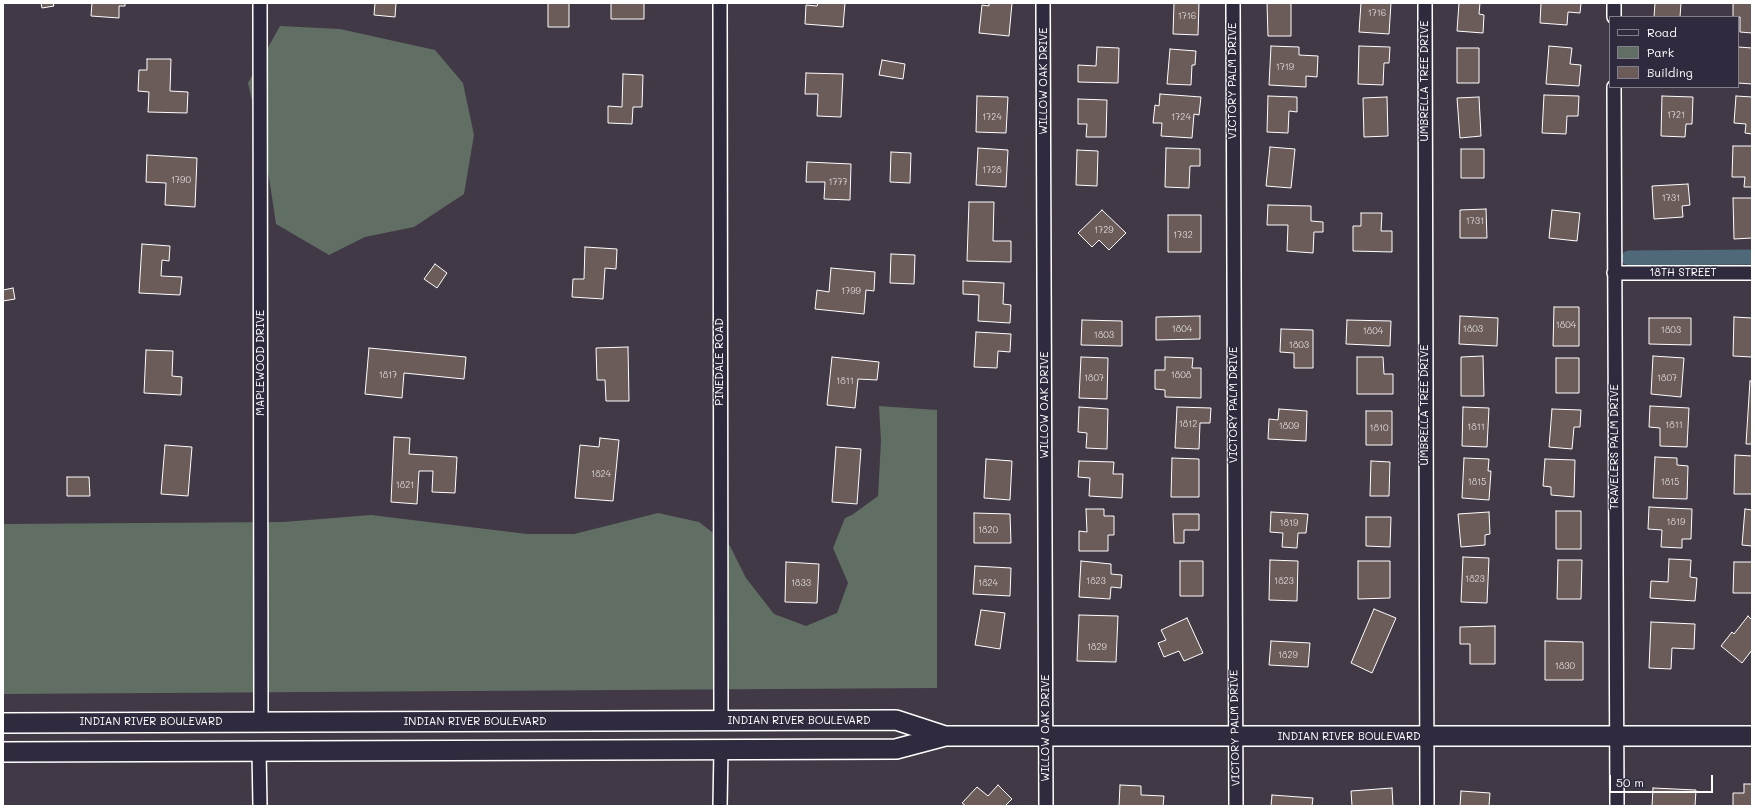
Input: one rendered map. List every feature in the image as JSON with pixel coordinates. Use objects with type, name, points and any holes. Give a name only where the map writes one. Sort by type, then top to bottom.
[{"type":"main road","name":"INDIAN RIVER BOULEVARD","points":[[3,723],[896,720],[945,736]]},
{"type":"main road","points":[[223,751],[244,741],[252,735],[261,722]]},
{"type":"main road","points":[[259,750],[268,738],[298,722]]},
{"type":"main road","name":"INDIAN RIVER BOULEVARD","points":[[3,752],[896,749],[945,736],[1752,736]]},
{"type":"street","name":"MAPLEWOOD DRIVE","points":[[260,3],[261,722]]},
{"type":"street","name":"PINEDALE ROAD","points":[[720,3],[721,721]]},
{"type":"street","name":"WILLOW OAK DRIVE","points":[[1044,3],[1046,806]]},
{"type":"street","name":"VICTORY PALM DRIVE","points":[[1233,3],[1236,806]]},
{"type":"street","name":"UMBRELLA TREE DRIVE","points":[[1425,3],[1427,806]]},
{"type":"street","points":[[1614,3],[1614,16]]},
{"type":"street","name":"TRAVELERS PALM DRIVE","points":[[1614,88],[1617,806]]},
{"type":"street","name":"18TH STREET","points":[[1614,274],[1752,273]]},
{"type":"street","points":[[259,750],[260,806]]},
{"type":"street","points":[[720,806],[721,750]]},
{"type":"green space","points":[[280,26],[340,29],[435,50],[463,83],[474,135],[464,194],[414,227],[365,237],[329,255],[276,224],[268,171],[248,83]]},
{"type":"green space","points":[[879,406],[937,410],[937,688],[3,694],[3,524],[283,522],[371,515],[527,534],[574,534],[658,513],[699,522],[730,546],[746,578],[774,614],[806,626],[837,613],[848,583],[833,548],[845,518],[852,515],[878,496],[881,441]]},
{"type":"building","points":[[41,3],[53,3],[54,6],[42,8]]},
{"type":"building","points":[[92,3],[125,3],[125,6],[119,6],[119,18],[91,16]]},
{"type":"building","points":[[375,3],[396,3],[395,17],[374,15]]},
{"type":"building","points":[[548,3],[569,3],[569,27],[548,27]]},
{"type":"building","points":[[611,3],[644,3],[644,19],[611,19]]},
{"type":"building","points":[[818,3],[845,3],[843,27],[805,24],[806,5],[817,6]]},
{"type":"building","points":[[989,3],[1012,3],[1009,36],[979,33],[982,5],[989,6]]},
{"type":"building","points":[[1174,3],[1199,3],[1198,35],[1173,34]]},
{"type":"building","points":[[1267,3],[1291,3],[1291,36],[1268,36]]},
{"type":"building","points":[[1361,3],[1391,3],[1389,34],[1359,32]]},
{"type":"building","points":[[1459,3],[1480,3],[1479,14],[1484,15],[1483,33],[1457,31]]},
{"type":"building","points":[[1541,3],[1581,3],[1580,13],[1568,12],[1567,25],[1540,23]]},
{"type":"building","points":[[1655,3],[1681,3],[1680,16],[1654,16]]},
{"type":"building","points":[[1733,3],[1752,3],[1752,33],[1740,32],[1740,17],[1733,16]]},
{"type":"building","points":[[1271,46],[1299,47],[1299,55],[1318,56],[1317,77],[1306,76],[1306,87],[1269,85]]},
{"type":"building","points":[[1359,46],[1390,47],[1389,63],[1384,63],[1383,85],[1358,84]]},
{"type":"building","points":[[1549,46],[1572,48],[1570,64],[1581,65],[1579,86],[1546,84]]},
{"type":"building","points":[[1097,47],[1119,48],[1118,83],[1078,82],[1078,65],[1096,66]]},
{"type":"building","points":[[1739,47],[1752,48],[1752,84],[1739,83]]},
{"type":"building","points":[[1457,48],[1479,48],[1479,83],[1457,83]]},
{"type":"building","points":[[1170,49],[1196,51],[1195,65],[1192,65],[1191,85],[1167,84]]},
{"type":"building","points":[[147,59],[171,59],[170,91],[188,92],[187,113],[148,112],[149,92],[138,91],[139,70],[147,70]]},
{"type":"building","points":[[882,60],[905,64],[903,79],[879,75]]},
{"type":"building","points":[[806,73],[843,74],[841,117],[817,116],[818,94],[805,94]]},
{"type":"building","points":[[623,74],[643,75],[642,107],[633,107],[632,124],[608,123],[608,106],[622,107]]},
{"type":"building","points":[[1160,94],[1201,97],[1199,115],[1194,114],[1192,138],[1161,136],[1162,123],[1153,123],[1155,105],[1159,106]]},
{"type":"building","points":[[1544,95],[1579,96],[1578,116],[1567,116],[1566,134],[1542,133]]},
{"type":"building","points":[[977,96],[1008,97],[1006,133],[976,132]]},
{"type":"building","points":[[1268,96],[1297,97],[1297,112],[1289,111],[1288,133],[1267,132]]},
{"type":"building","points":[[1662,96],[1693,97],[1692,124],[1686,124],[1685,137],[1661,136]]},
{"type":"building","points":[[1736,96],[1752,97],[1752,134],[1745,133],[1746,124],[1734,123]]},
{"type":"building","points":[[1387,97],[1388,136],[1364,137],[1363,98]]},
{"type":"building","points":[[1479,97],[1481,136],[1460,138],[1457,98]]},
{"type":"building","points":[[1078,99],[1107,100],[1106,137],[1086,137],[1087,124],[1078,124]]},
{"type":"building","points":[[1733,146],[1752,146],[1752,187],[1744,187],[1745,177],[1732,177]]},
{"type":"building","points":[[1270,147],[1295,149],[1291,188],[1266,186]]},
{"type":"building","points":[[978,148],[1008,150],[1006,187],[976,185]]},
{"type":"building","points":[[1166,148],[1200,149],[1200,166],[1190,166],[1189,188],[1165,187]]},
{"type":"building","points":[[1461,149],[1484,149],[1484,178],[1461,178]]},
{"type":"building","points":[[1077,150],[1098,151],[1097,186],[1076,185]]},
{"type":"building","points":[[891,152],[911,153],[910,183],[890,182]]},
{"type":"building","points":[[147,155],[197,158],[195,207],[165,205],[166,183],[146,182]]},
{"type":"building","points":[[807,162],[851,164],[850,200],[824,199],[825,182],[806,182]]},
{"type":"building","points":[[1688,184],[1690,205],[1682,206],[1683,217],[1654,219],[1652,186]]},
{"type":"building","points":[[1733,198],[1752,198],[1752,238],[1734,239]]},
{"type":"building","points":[[969,202],[994,202],[993,241],[1011,241],[1011,262],[967,261]]},
{"type":"building","points":[[1268,205],[1311,206],[1311,221],[1323,222],[1323,232],[1314,232],[1313,253],[1287,251],[1288,225],[1267,225]]},
{"type":"building","points":[[1486,209],[1487,238],[1460,238],[1460,210]]},
{"type":"building","points":[[1102,210],[1126,233],[1109,250],[1099,240],[1092,247],[1078,233]]},
{"type":"building","points":[[1552,210],[1580,213],[1577,241],[1549,238]]},
{"type":"building","points":[[1361,213],[1382,213],[1381,231],[1392,231],[1392,252],[1353,251],[1353,226],[1361,226]]},
{"type":"building","points":[[1168,215],[1201,215],[1201,252],[1168,252]]},
{"type":"building","points":[[142,244],[170,246],[169,261],[162,260],[161,276],[182,277],[180,295],[139,293]]},
{"type":"building","points":[[585,247],[617,249],[616,269],[605,268],[603,299],[572,297],[573,279],[584,279]]},
{"type":"building","points":[[891,254],[915,255],[914,284],[890,283]]},
{"type":"building","points":[[435,264],[447,273],[437,288],[424,279]]},
{"type":"building","points":[[831,268],[875,272],[874,291],[866,290],[864,314],[815,309],[817,290],[829,292]]},
{"type":"building","points":[[963,281],[1004,283],[1003,304],[1011,305],[1010,323],[978,321],[979,295],[963,294]]},
{"type":"building","points":[[13,288],[15,299],[3,301],[3,290]]},
{"type":"building","points":[[1554,307],[1579,307],[1579,346],[1553,346]]},
{"type":"building","points":[[1200,316],[1200,339],[1156,340],[1156,317]]},
{"type":"building","points":[[1460,316],[1498,318],[1497,346],[1459,344]]},
{"type":"building","points":[[1734,317],[1752,318],[1752,357],[1733,356]]},
{"type":"building","points":[[1649,318],[1691,318],[1691,345],[1649,344]]},
{"type":"building","points":[[1082,320],[1122,321],[1122,346],[1081,345]]},
{"type":"building","points":[[1347,320],[1391,321],[1390,346],[1346,344]]},
{"type":"building","points":[[1281,329],[1313,330],[1313,368],[1294,368],[1294,353],[1280,352]]},
{"type":"building","points":[[976,332],[1011,334],[1010,352],[998,351],[997,368],[974,367]]},
{"type":"building","points":[[628,347],[629,401],[606,401],[605,380],[597,380],[596,348]]},
{"type":"building","points":[[369,348],[466,357],[464,379],[404,373],[402,398],[365,394]]},
{"type":"building","points":[[146,350],[173,351],[172,376],[182,377],[181,395],[144,393]]},
{"type":"building","points":[[1483,356],[1484,396],[1461,396],[1461,357]]},
{"type":"building","points":[[1653,356],[1684,358],[1681,397],[1651,394]]},
{"type":"building","points":[[832,357],[879,362],[877,380],[858,379],[855,408],[827,405]]},
{"type":"building","points":[[1081,357],[1108,358],[1107,399],[1079,398]]},
{"type":"building","points":[[1165,357],[1193,358],[1192,368],[1201,368],[1201,398],[1165,397],[1165,390],[1155,389],[1155,370],[1165,370]]},
{"type":"building","points":[[1357,357],[1383,357],[1384,374],[1393,374],[1393,394],[1357,394]]},
{"type":"building","points":[[1556,358],[1579,358],[1579,393],[1556,393]]},
{"type":"building","points":[[1750,381],[1752,381],[1752,444],[1746,444]]},
{"type":"building","points":[[1650,406],[1689,408],[1687,447],[1660,446],[1660,428],[1649,427]]},
{"type":"building","points":[[1079,407],[1108,409],[1107,449],[1086,448],[1087,433],[1078,432]]},
{"type":"building","points":[[1177,407],[1211,408],[1210,423],[1200,423],[1199,449],[1175,448]]},
{"type":"building","points":[[1463,407],[1489,408],[1487,447],[1462,446]]},
{"type":"building","points":[[1279,409],[1307,411],[1306,441],[1268,439],[1269,419],[1278,420]]},
{"type":"building","points":[[1552,409],[1581,410],[1580,427],[1574,427],[1572,449],[1549,447]]},
{"type":"building","points":[[1366,411],[1392,411],[1392,445],[1366,445]]},
{"type":"building","points":[[394,437],[410,438],[409,454],[457,457],[455,493],[432,492],[433,471],[419,471],[417,504],[391,502]]},
{"type":"building","points":[[600,438],[619,440],[613,501],[575,498],[580,445],[599,447]]},
{"type":"building","points":[[165,445],[192,447],[188,496],[161,494]]},
{"type":"building","points":[[836,447],[861,449],[857,504],[832,502]]},
{"type":"building","points":[[1735,455],[1752,456],[1752,494],[1734,494]]},
{"type":"building","points":[[1655,457],[1677,458],[1677,465],[1688,466],[1687,499],[1653,498]]},
{"type":"building","points":[[1172,458],[1199,459],[1199,497],[1171,497]]},
{"type":"building","points":[[1464,458],[1489,459],[1488,471],[1491,471],[1489,500],[1462,498]]},
{"type":"building","points":[[986,459],[1012,461],[1010,500],[984,498]]},
{"type":"building","points":[[1545,459],[1575,460],[1574,497],[1551,495],[1551,487],[1543,486]]},
{"type":"building","points":[[1079,461],[1114,462],[1113,474],[1123,474],[1122,498],[1089,496],[1090,478],[1078,477]]},
{"type":"building","points":[[1371,461],[1390,462],[1389,496],[1370,496]]},
{"type":"building","points":[[67,477],[89,477],[90,496],[67,496]]},
{"type":"building","points":[[1649,507],[1692,509],[1691,539],[1682,539],[1682,548],[1661,547],[1662,530],[1648,529]]},
{"type":"building","points":[[1086,509],[1104,509],[1104,516],[1114,516],[1114,535],[1108,535],[1108,551],[1079,551],[1079,531],[1087,532]]},
{"type":"building","points":[[1745,509],[1752,510],[1752,546],[1742,545]]},
{"type":"building","points":[[1556,511],[1581,511],[1581,549],[1556,549]]},
{"type":"building","points":[[1271,512],[1308,514],[1306,533],[1298,533],[1297,548],[1282,547],[1283,533],[1270,532]]},
{"type":"building","points":[[1489,512],[1490,534],[1485,535],[1485,545],[1461,547],[1458,514]]},
{"type":"building","points":[[974,513],[1010,514],[1011,543],[974,543]]},
{"type":"building","points":[[1173,514],[1199,514],[1199,530],[1184,530],[1184,543],[1174,543]]},
{"type":"building","points":[[1366,517],[1391,517],[1390,547],[1366,546]]},
{"type":"building","points":[[1463,557],[1489,558],[1487,603],[1461,602]]},
{"type":"building","points":[[1669,559],[1691,560],[1690,577],[1697,578],[1695,601],[1650,598],[1651,581],[1668,582]]},
{"type":"building","points":[[1270,560],[1298,561],[1297,601],[1269,600]]},
{"type":"building","points":[[1558,560],[1582,560],[1581,599],[1557,599]]},
{"type":"building","points":[[1081,561],[1111,564],[1111,574],[1122,575],[1121,588],[1111,587],[1110,599],[1079,597]]},
{"type":"building","points":[[1180,561],[1203,561],[1203,596],[1180,596]]},
{"type":"building","points":[[1358,561],[1390,561],[1390,598],[1358,599]]},
{"type":"building","points":[[786,562],[819,564],[817,603],[785,602]]},
{"type":"building","points":[[1734,562],[1752,562],[1752,593],[1733,593]]},
{"type":"building","points":[[975,566],[1011,568],[1010,596],[973,594]]},
{"type":"building","points":[[1374,609],[1396,618],[1372,673],[1351,663]]},
{"type":"building","points":[[981,610],[1005,613],[1000,649],[975,645]]},
{"type":"building","points":[[1079,615],[1118,616],[1116,662],[1077,661]]},
{"type":"building","points":[[1748,616],[1752,620],[1752,650],[1742,663],[1721,646],[1732,632],[1734,634]]},
{"type":"building","points":[[1187,618],[1203,653],[1184,661],[1179,651],[1164,657],[1158,643],[1166,640],[1161,630]]},
{"type":"building","points":[[1651,622],[1695,624],[1694,649],[1672,648],[1671,669],[1649,668]]},
{"type":"building","points":[[1495,626],[1495,664],[1470,664],[1470,644],[1460,644],[1460,627]]},
{"type":"building","points":[[1271,641],[1310,643],[1308,667],[1269,665]]},
{"type":"building","points":[[1545,641],[1583,642],[1583,680],[1545,680]]},
{"type":"building","points":[[1744,784],[1752,784],[1752,806],[1733,806],[1733,793],[1744,793]]},
{"type":"building","points":[[998,785],[1012,799],[1005,806],[966,806],[962,803],[977,787],[988,796]]},
{"type":"building","points":[[1120,785],[1141,786],[1141,795],[1164,796],[1163,806],[1119,806]]},
{"type":"building","points":[[1392,788],[1393,806],[1352,806],[1351,791]]},
{"type":"building","points":[[1653,788],[1696,790],[1695,806],[1652,806]]},
{"type":"building","points":[[1461,791],[1490,793],[1489,806],[1460,806]]},
{"type":"building","points":[[1272,795],[1313,798],[1312,806],[1271,806]]},
{"type":"waterway","points":[[1629,258],[1752,257]]}]
